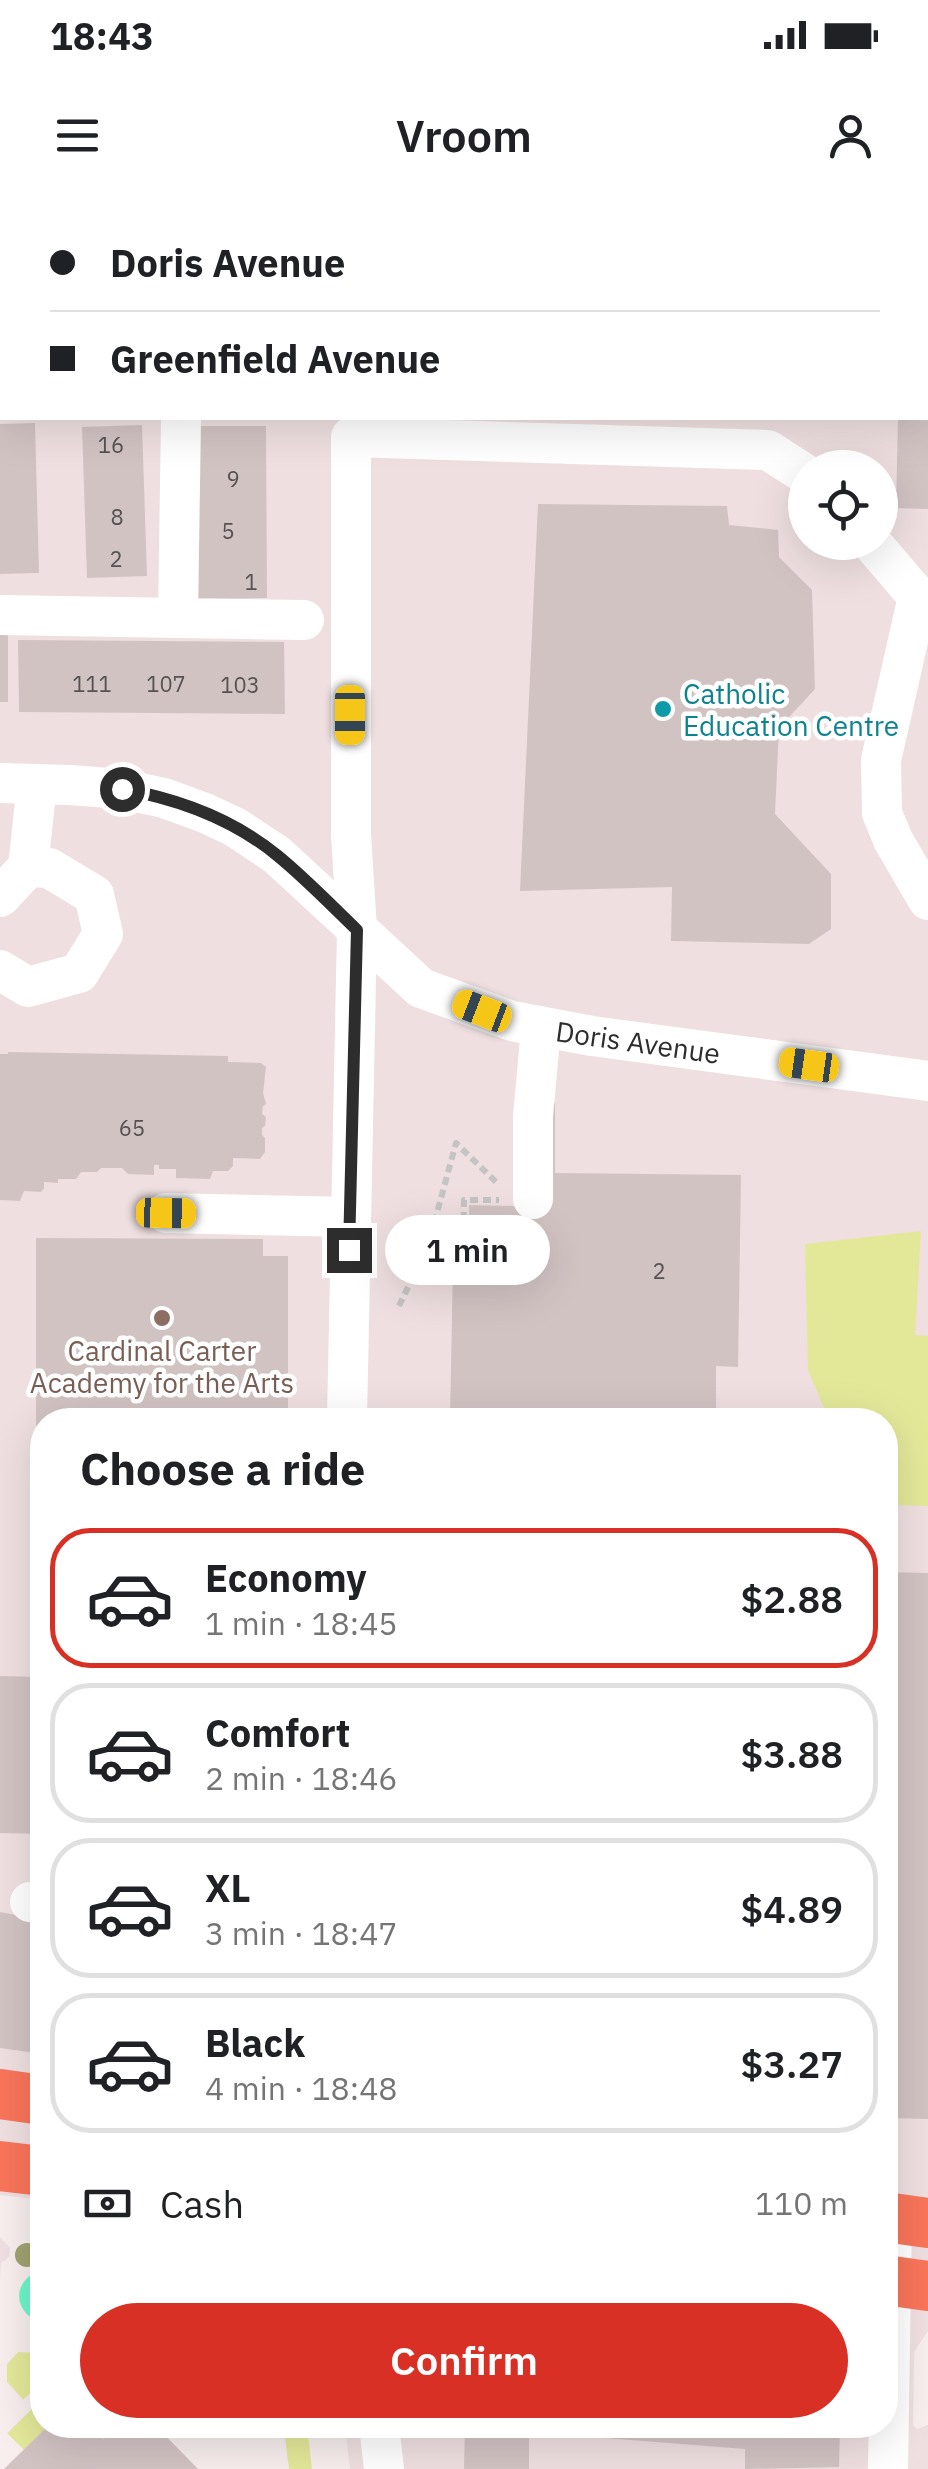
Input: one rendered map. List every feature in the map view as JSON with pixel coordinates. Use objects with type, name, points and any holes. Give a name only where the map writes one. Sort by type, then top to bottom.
[{"type":"main road","points":[[0,2094],[30,2098]]},
{"type":"main road","points":[[0,2166],[30,2170]]},
{"type":"street","points":[[178,618],[181,420]]},
{"type":"street","points":[[347,1408],[357,930],[350,834],[350,437],[768,450],[788,463]]},
{"type":"street","points":[[888,560],[923,597],[881,760],[882,813],[928,900]]},
{"type":"street","points":[[0,615],[304,620]]},
{"type":"street","points":[[0,897],[28,866],[18,784]]},
{"type":"street","name":"Doris Avenue","points":[[18,784],[133,791],[205,812],[278,856],[421,988],[482,1011],[542,1028],[928,1081]]},
{"type":"street","points":[[0,970],[28,988],[80,972],[103,934],[94,895],[49,868],[28,866]]},
{"type":"street","points":[[514,1188],[533,1116],[542,1028]]},
{"type":"street","points":[[166,1213],[350,1216]]},
{"type":"street","points":[[898,2325],[902,2219]]},
{"type":"street","points":[[381,2438],[384,2469]]},
{"type":"street","points":[[888,2469],[890,2438]]},
{"type":"path","points":[[399,1306],[428,1246],[456,1143],[514,1188],[504,1200],[464,1200],[463,1257],[422,1259]]},
{"type":"shaded area","points":[[921,1231],[915,1335],[928,1336],[928,1506],[898,1505],[898,1408],[824,1408],[808,1370],[805,1244]]},
{"type":"shaded area","points":[[0,2195],[30,2199],[30,2280],[20,2294],[25,2313],[30,2317],[30,2352],[18,2352],[7,2364],[7,2382],[23,2400],[30,2393],[30,2411],[7,2433],[24,2450],[4,2469],[0,2469],[0,2278],[1,2263],[9,2257],[10,2248],[0,2237]]},
{"type":"shaded area","points":[[30,2276],[30,2316],[20,2304],[25,2281]]},
{"type":"shaded area","points":[[928,2331],[928,2425],[917,2429],[913,2425],[914,2352]]},
{"type":"shaded area","points":[[18,2352],[30,2352],[30,2394],[24,2400],[7,2382],[7,2364]]},
{"type":"shaded area","points":[[30,2411],[30,2438],[36,2438],[24,2450],[7,2434]]},
{"type":"shaded area","points":[[165,2438],[285,2438],[289,2469],[196,2469]]},
{"type":"shaded area","points":[[285,2438],[308,2438],[312,2469],[289,2469]]},
{"type":"shaded area","points":[[308,2438],[346,2438],[350,2469],[312,2469]]},
{"type":"building","points":[[898,420],[928,420],[928,509],[898,508]]},
{"type":"building","points":[[35,423],[39,573],[0,574],[0,424]]},
{"type":"building","points":[[142,425],[147,576],[87,578],[82,427]]},
{"type":"building","points":[[196,426],[266,426],[267,598],[198,599]]},
{"type":"building","name":"Catholic Education Centre","points":[[538,504],[727,506],[729,525],[778,530],[779,557],[812,590],[815,689],[779,728],[775,814],[831,874],[831,929],[809,944],[671,941],[672,887],[520,891]]},
{"type":"building","points":[[0,632],[8,632],[8,702],[0,702]]},
{"type":"building","points":[[18,640],[284,642],[285,714],[19,712]]},
{"type":"building","points":[[0,1054],[228,1056],[228,1062],[261,1063],[266,1067],[266,1104],[262,1114],[266,1117],[262,1128],[265,1152],[260,1159],[233,1158],[228,1171],[213,1171],[210,1179],[176,1178],[176,1169],[159,1169],[159,1165],[154,1165],[154,1175],[101,1168],[97,1172],[81,1172],[76,1179],[44,1182],[41,1192],[24,1191],[20,1201],[0,1200]]},
{"type":"building","points":[[517,1101],[555,1103],[555,1173],[741,1175],[738,1367],[716,1366],[716,1408],[450,1408],[453,1263],[470,1263],[469,1205],[514,1206]]},
{"type":"building","name":"Cardinal Carter Academy for the Arts","points":[[36,1238],[263,1239],[263,1256],[288,1256],[288,1408],[36,1408]]},
{"type":"building","points":[[898,1572],[928,1573],[928,2119],[898,2118]]},
{"type":"building","points":[[0,1676],[30,1677],[30,1834],[0,1833]]},
{"type":"building","points":[[0,1912],[30,1918],[30,2052],[0,2048]]},
{"type":"building","points":[[36,2438],[168,2438],[198,2469],[4,2469]]},
{"type":"building","points":[[465,2438],[529,2438],[529,2469],[464,2469]]},
{"type":"building","points":[[605,2438],[840,2438],[839,2467],[745,2469],[745,2449]]},
{"type":"place","name":"Catholic Education Centre","points":[[663,709]]},
{"type":"place","name":"Cardinal Carter Academy for the Arts","points":[[162,1318]]},
{"type":"route","points":[[122,789],[178,802],[235,827],[278,856],[357,930],[349,1250]]}]
